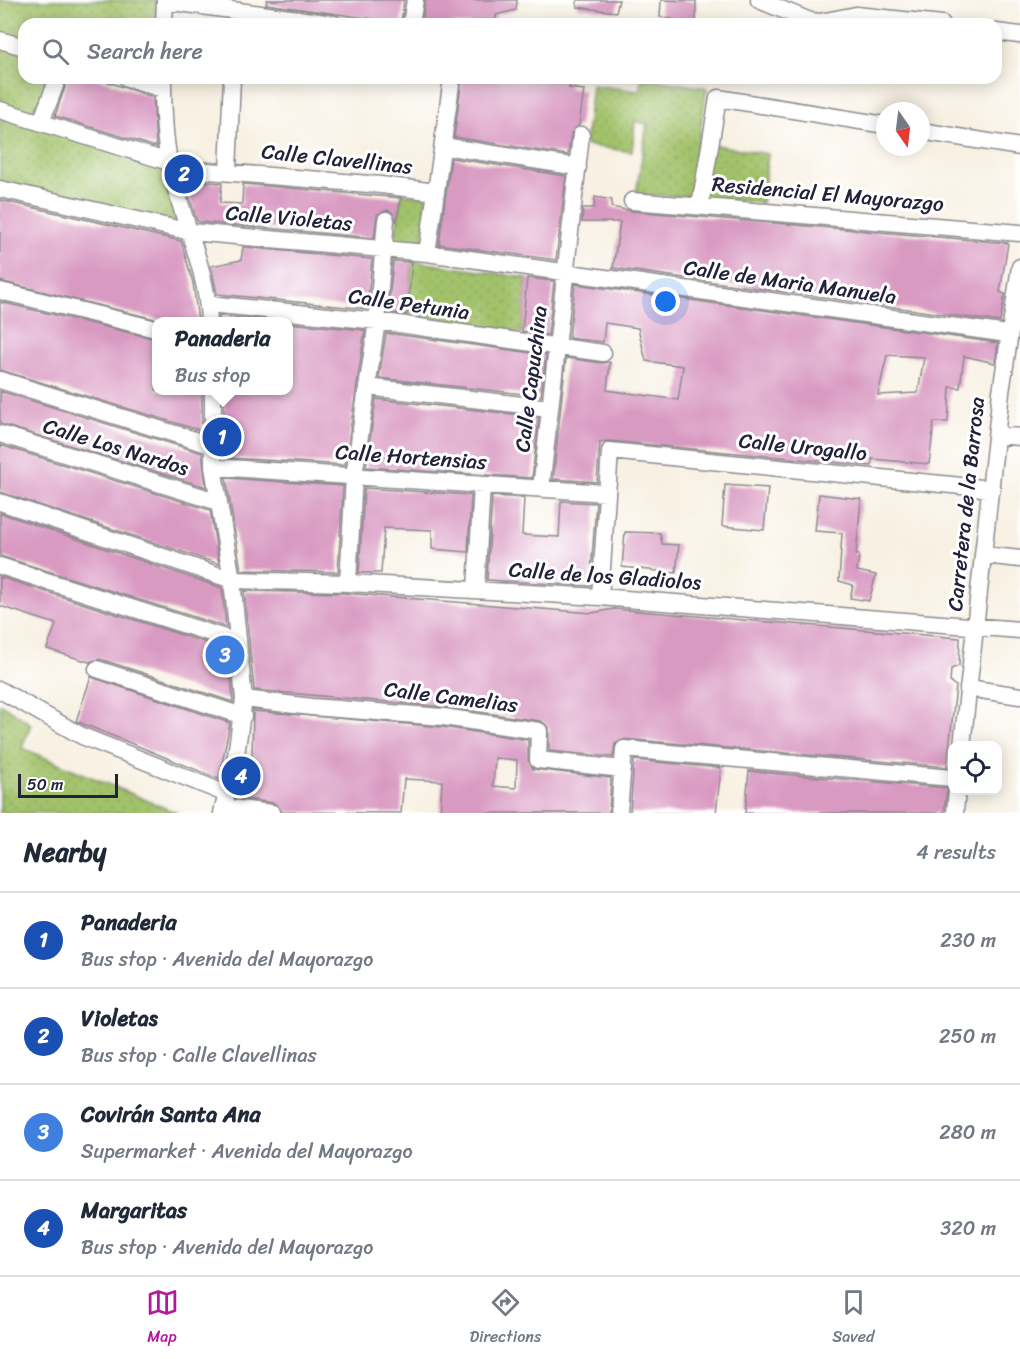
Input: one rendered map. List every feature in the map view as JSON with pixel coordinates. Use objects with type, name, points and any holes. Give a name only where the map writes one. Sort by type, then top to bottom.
[{"type":"street","points":[[164,18],[165,0],[240,5],[304,18]]},
{"type":"street","points":[[412,18],[415,0]]},
{"type":"street","points":[[759,0],[803,18]]},
{"type":"street","points":[[841,18],[856,15],[895,18]]},
{"type":"street","points":[[1002,33],[1020,35]]},
{"type":"street","points":[[0,40],[18,45]]},
{"type":"street","points":[[41,122],[56,84]]},
{"type":"street","points":[[163,84],[170,165],[191,232],[209,304],[209,317]]},
{"type":"street","points":[[228,171],[232,84]]},
{"type":"street","points":[[436,192],[451,84]]},
{"type":"street","points":[[700,206],[718,98],[876,124]]},
{"type":"street","name":"Calle Clavellinas","points":[[0,110],[170,165],[436,192],[427,253]]},
{"type":"street","points":[[930,132],[1020,147]]},
{"type":"street","name":"Calle Capuchina","points":[[541,489],[581,135]]},
{"type":"street","points":[[443,146],[578,167]]},
{"type":"street","name":"Calle Violetas","points":[[0,189],[191,232],[427,253],[566,274]]},
{"type":"street","name":"Residencial El Mayorazgo","points":[[633,201],[1020,233]]},
{"type":"street","points":[[348,583],[354,476],[377,321],[386,220]]},
{"type":"street","name":"Carretera de la Barrosa","points":[[963,741],[1008,334],[1020,267]]},
{"type":"street","name":"Calle de Maria Manuela","points":[[566,274],[1008,334]]},
{"type":"street","points":[[0,291],[152,327]]},
{"type":"street","name":"Calle Petunia","points":[[209,304],[377,321],[603,353]]},
{"type":"street","points":[[0,380],[214,446]]},
{"type":"street","points":[[368,387],[549,408]]},
{"type":"street","points":[[213,395],[213,467],[232,580],[243,707],[224,805]]},
{"type":"street","name":"Calle Los Nardos","points":[[0,434],[219,502]]},
{"type":"street","points":[[997,435],[1020,437]]},
{"type":"street","name":"Calle Urogallo","points":[[606,493],[610,451],[992,489]]},
{"type":"street","name":"Calle Hortensias","points":[[213,467],[606,493]]},
{"type":"street","points":[[476,590],[482,485]]},
{"type":"street","points":[[600,597],[606,493]]},
{"type":"street","name":"Calle de los Gladiolos","points":[[0,502],[232,580],[348,583],[600,597],[1020,630]]},
{"type":"street","points":[[984,555],[1020,559]]},
{"type":"street","points":[[0,566],[238,642]]},
{"type":"street","points":[[97,669],[243,707]]},
{"type":"street","points":[[968,688],[1020,696]]},
{"type":"street","points":[[0,690],[82,736],[224,805],[272,813]]},
{"type":"street","name":"Calle Camelias","points":[[243,707],[312,707],[443,717],[539,731],[538,760],[622,769]]},
{"type":"street","points":[[619,813],[624,749],[948,778]]},
{"type":"street","points":[[955,813],[957,795]]},
{"type":"green space","points":[[0,0],[156,0],[156,18],[18,18],[18,38],[0,33]]},
{"type":"green space","points":[[0,46],[18,51],[18,84],[51,84],[37,121],[0,110]]},
{"type":"green space","points":[[641,84],[681,84],[707,88],[690,196],[636,195],[647,124],[635,121],[632,152],[585,145],[592,85],[639,91]]},
{"type":"green space","points":[[0,115],[164,167],[180,227],[0,184]]},
{"type":"green space","points":[[710,144],[768,154],[762,203],[701,197]]},
{"type":"green space","points":[[402,193],[427,197],[423,246],[394,242]]},
{"type":"green space","points":[[412,261],[527,278],[522,333],[407,314]]},
{"type":"green space","points":[[0,703],[31,724],[22,748],[177,813],[0,813]]},
{"type":"building","points":[[267,0],[404,0],[402,18],[365,18],[266,4]]},
{"type":"building","points":[[425,0],[517,0],[516,10],[496,15],[496,18],[423,18]]},
{"type":"building","points":[[577,0],[619,0],[616,12],[577,7]]},
{"type":"building","points":[[661,0],[696,1],[696,18],[660,17]]},
{"type":"building","points":[[66,84],[114,84],[153,97],[156,147],[55,116]]},
{"type":"building","points":[[461,84],[569,84],[569,88],[584,90],[579,125],[571,133],[568,155],[454,137]]},
{"type":"building","points":[[451,158],[566,176],[556,260],[439,244]]},
{"type":"building","points":[[184,180],[222,183],[220,203],[242,204],[243,184],[401,198],[397,221],[392,212],[388,210],[377,214],[374,238],[200,222],[197,221]]},
{"type":"building","points":[[595,197],[612,200],[611,207],[631,211],[1008,243],[1000,292],[1005,294],[1000,322],[613,268],[620,222],[582,222],[583,208],[594,208]]},
{"type":"building","points":[[0,200],[181,241],[193,283],[197,317],[152,318],[0,281]]},
{"type":"building","points":[[243,247],[372,259],[367,309],[217,294],[211,266],[241,260]]},
{"type":"building","points":[[393,261],[412,262],[407,315],[388,312]]},
{"type":"building","points":[[527,278],[554,281],[548,335],[522,331]]},
{"type":"building","points":[[575,284],[998,343],[995,363],[964,356],[960,388],[950,387],[948,422],[934,422],[929,464],[872,459],[872,466],[610,441],[600,442],[597,482],[553,479],[566,358],[610,362],[607,390],[678,400],[683,366],[646,361],[638,328],[605,323],[603,342],[569,338]],"holes":[[[887,355],[924,357],[918,393],[878,395]]]},
{"type":"building","points":[[0,302],[152,338],[152,395],[202,395],[202,431],[0,370]]},
{"type":"building","points":[[293,323],[365,330],[345,465],[229,458],[228,449],[224,448],[224,395],[293,395]]},
{"type":"building","points":[[386,333],[546,355],[541,396],[379,378]]},
{"type":"building","points":[[0,391],[202,453],[206,487],[0,424]]},
{"type":"building","points":[[376,399],[539,417],[532,478],[366,467]]},
{"type":"building","points":[[0,445],[210,510],[219,564],[0,492]]},
{"type":"building","points":[[226,478],[343,486],[338,572],[241,570]]},
{"type":"building","points":[[725,485],[768,488],[764,530],[722,526]]},
{"type":"building","points":[[364,488],[471,495],[468,552],[432,549],[432,530],[384,528],[381,573],[359,573]]},
{"type":"building","points":[[819,494],[861,499],[856,555],[859,555],[857,571],[876,575],[869,601],[850,598],[853,585],[839,581],[842,533],[815,531]]},
{"type":"building","points":[[492,496],[524,498],[522,535],[559,537],[561,501],[596,503],[590,586],[487,580]]},
{"type":"building","points":[[0,513],[222,588],[226,627],[0,556]]},
{"type":"building","points":[[625,532],[660,533],[662,544],[679,545],[676,573],[622,567]]},
{"type":"building","points":[[0,577],[229,650],[233,702],[100,659],[89,662],[47,649],[56,624],[0,606]]},
{"type":"building","points":[[244,591],[344,593],[592,613],[614,609],[960,638],[959,666],[951,669],[950,682],[956,686],[950,741],[948,741],[947,767],[625,739],[615,744],[613,757],[549,751],[549,727],[541,721],[445,707],[254,690]]},
{"type":"building","points":[[91,677],[230,723],[219,779],[76,721]]},
{"type":"building","points":[[253,711],[442,727],[528,740],[528,760],[533,769],[611,778],[609,813],[440,813],[442,781],[404,779],[401,813],[282,812],[274,803],[237,798],[240,785],[252,760]],"holes":[[[495,758],[517,760],[516,788],[493,786]]]},
{"type":"building","points":[[634,760],[721,768],[716,813],[630,813]]},
{"type":"building","points":[[749,771],[947,788],[944,813],[745,813]]},
{"type":"place","name":"Violetas","points":[[184,174]]},
{"type":"place","name":"Panaderia","points":[[222,437]]},
{"type":"place","name":"Covirán Santa Ana","points":[[225,655]]},
{"type":"place","name":"Margaritas","points":[[241,776]]}]
